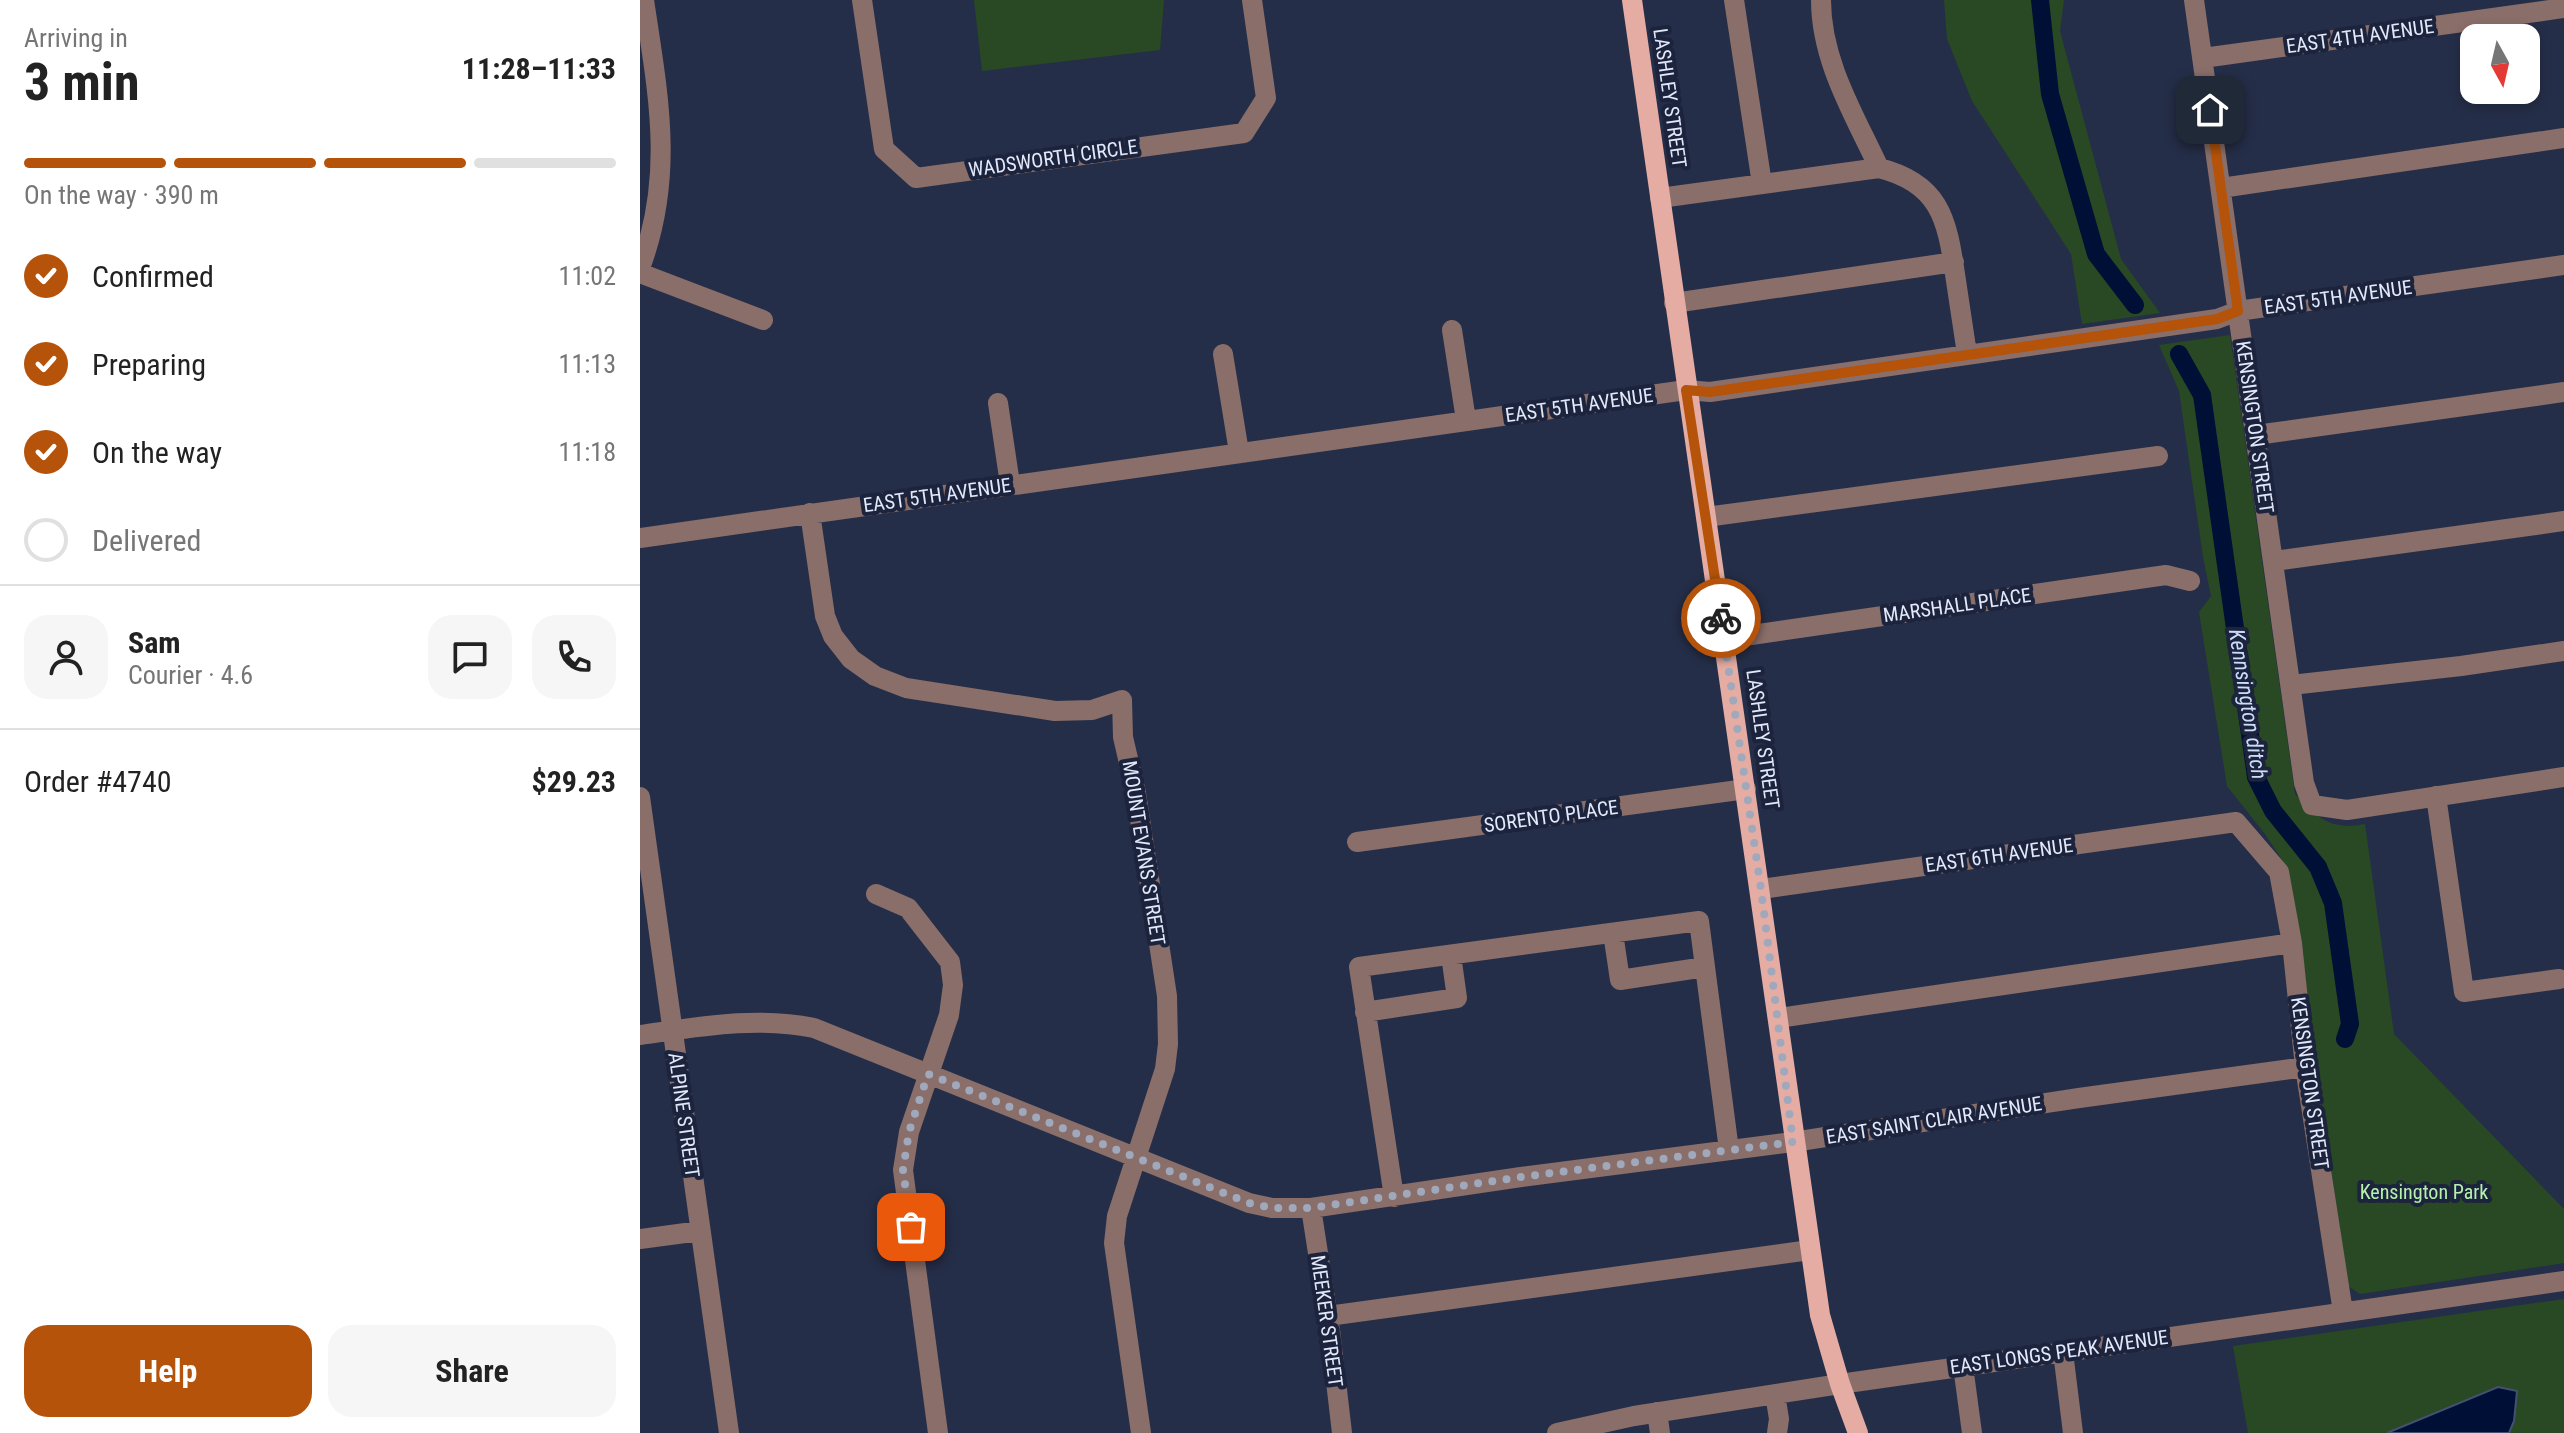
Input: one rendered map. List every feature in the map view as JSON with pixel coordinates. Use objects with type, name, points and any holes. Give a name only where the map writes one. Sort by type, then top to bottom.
[{"type":"main road","name":"LASHLEY STREET","points":[[1632,0],[1820,1315],[1858,1433]]},
{"type":"street","points":[[644,0],[661,117],[662,151],[656,218],[640,270],[763,320]]},
{"type":"street","name":"WADSWORTH CIRCLE","points":[[862,0],[884,149],[916,178],[1244,133],[1266,98],[1252,0]]},
{"type":"street","points":[[1734,0],[1762,184]]},
{"type":"street","points":[[1821,0],[1821,16],[1834,72],[1879,168]]},
{"type":"street","name":"KENSINGTON STREET","points":[[2194,0],[2304,783],[2312,805],[2347,810],[2436,796]]},
{"type":"street","name":"EAST 4TH AVENUE","points":[[2203,58],[2564,8]]},
{"type":"street","points":[[2221,188],[2564,138]]},
{"type":"street","points":[[1660,198],[1879,168],[1900,173],[1922,188],[1938,207],[1949,230],[1967,354]]},
{"type":"street","points":[[1674,303],[1954,262]]},
{"type":"street","name":"EAST 5TH AVENUE","points":[[640,538],[1466,420],[1686,390],[1710,392],[2217,319],[2238,311],[2564,265]]},
{"type":"street","points":[[1452,330],[1466,420]]},
{"type":"street","points":[[1223,354],[1239,452]]},
{"type":"street","points":[[2256,435],[2564,392]]},
{"type":"street","points":[[998,403],[1010,484]]},
{"type":"street","points":[[1706,517],[2158,456]]},
{"type":"street","name":"MOUNT EVANS STREET","points":[[810,513],[825,616],[833,636],[851,659],[875,676],[906,688],[1055,711],[1092,710],[1122,700],[1123,737],[1136,793],[1167,1008],[1165,1069],[1117,1216],[1114,1243],[1141,1433]]},
{"type":"street","points":[[2274,561],[2564,521]]},
{"type":"street","name":"MARSHALL PLACE","points":[[1724,639],[2166,575],[2190,581]]},
{"type":"street","points":[[2291,685],[2564,651]]},
{"type":"street","points":[[2559,979],[2464,992],[2436,796],[2564,777]]},
{"type":"street","name":"SORENTO PLACE","points":[[1357,842],[1746,789]]},
{"type":"street","name":"ALPINE STREET","points":[[640,797],[729,1433]]},
{"type":"street","name":"KENSINGTON STREET","points":[[2236,822],[2279,872],[2292,943],[2305,1067],[2343,1312]]},
{"type":"street","name":"EAST 6TH AVENUE","points":[[1761,889],[2236,822]]},
{"type":"street","points":[[876,894],[908,908],[950,962],[953,985],[949,1015],[909,1132],[903,1170],[938,1433]]},
{"type":"street","points":[[1394,1197],[1359,967],[1699,921],[1729,1150]]},
{"type":"street","points":[[1613,933],[1620,980],[1705,967]]},
{"type":"street","points":[[1778,1018],[2292,943]]},
{"type":"street","points":[[1365,1012],[1457,998],[1451,955]]},
{"type":"street","name":"EAST SAINT CLAIR AVENUE","points":[[640,1035],[756,1021],[785,1022],[814,1028],[1249,1203],[1272,1208],[1311,1208],[1394,1197],[2305,1067]]},
{"type":"street","name":"MEEKER STREET","points":[[1311,1208],[1342,1433]]},
{"type":"street","points":[[640,1239],[700,1231]]},
{"type":"street","points":[[1328,1316],[1810,1250]]},
{"type":"street","name":"EAST LONGS PEAK AVENUE","points":[[1557,1433],[1658,1423],[1775,1394],[1840,1384],[2564,1281]]},
{"type":"street","points":[[2063,1352],[2073,1433]]},
{"type":"street","points":[[1963,1366],[1972,1433]]},
{"type":"street","points":[[1775,1394],[1779,1419],[1777,1433]]},
{"type":"green space","points":[[974,0],[1164,0],[1160,50],[982,71]]},
{"type":"green space","points":[[1944,0],[2064,0],[2060,31],[2121,259],[2160,313],[2082,324],[2071,254],[1972,101],[1947,39]]},
{"type":"green space","name":"Kensington Park","points":[[2230,335],[2295,794],[2326,821],[2343,826],[2365,824],[2394,1034],[2564,1209],[2564,1263],[2360,1294],[2348,1286],[2288,869],[2227,786],[2199,612],[2211,596],[2179,391],[2159,345]]},
{"type":"green space","points":[[2564,1299],[2564,1433],[2248,1433],[2233,1346]]},
{"type":"water","points":[[2498,1387],[2517,1391],[2514,1421],[2509,1433],[2387,1433]]},
{"type":"waterway","name":"Kennsington ditch","points":[[2040,0],[2050,94],[2096,254],[2135,305]]},
{"type":"waterway","name":"Kennsington ditch","points":[[2179,354],[2202,395],[2256,777],[2273,811],[2318,867],[2333,903],[2350,1024],[2345,1039]]},
{"type":"way so far","points":[[911,1227],[903,1170],[909,1132],[928,1074],[1249,1203],[1272,1208],[1311,1208],[1793,1142],[1761,889],[1721,618]]},
{"type":"route","points":[[1721,618],[1686,390],[1710,392],[2217,319],[2238,311],[2210,110]]}]
